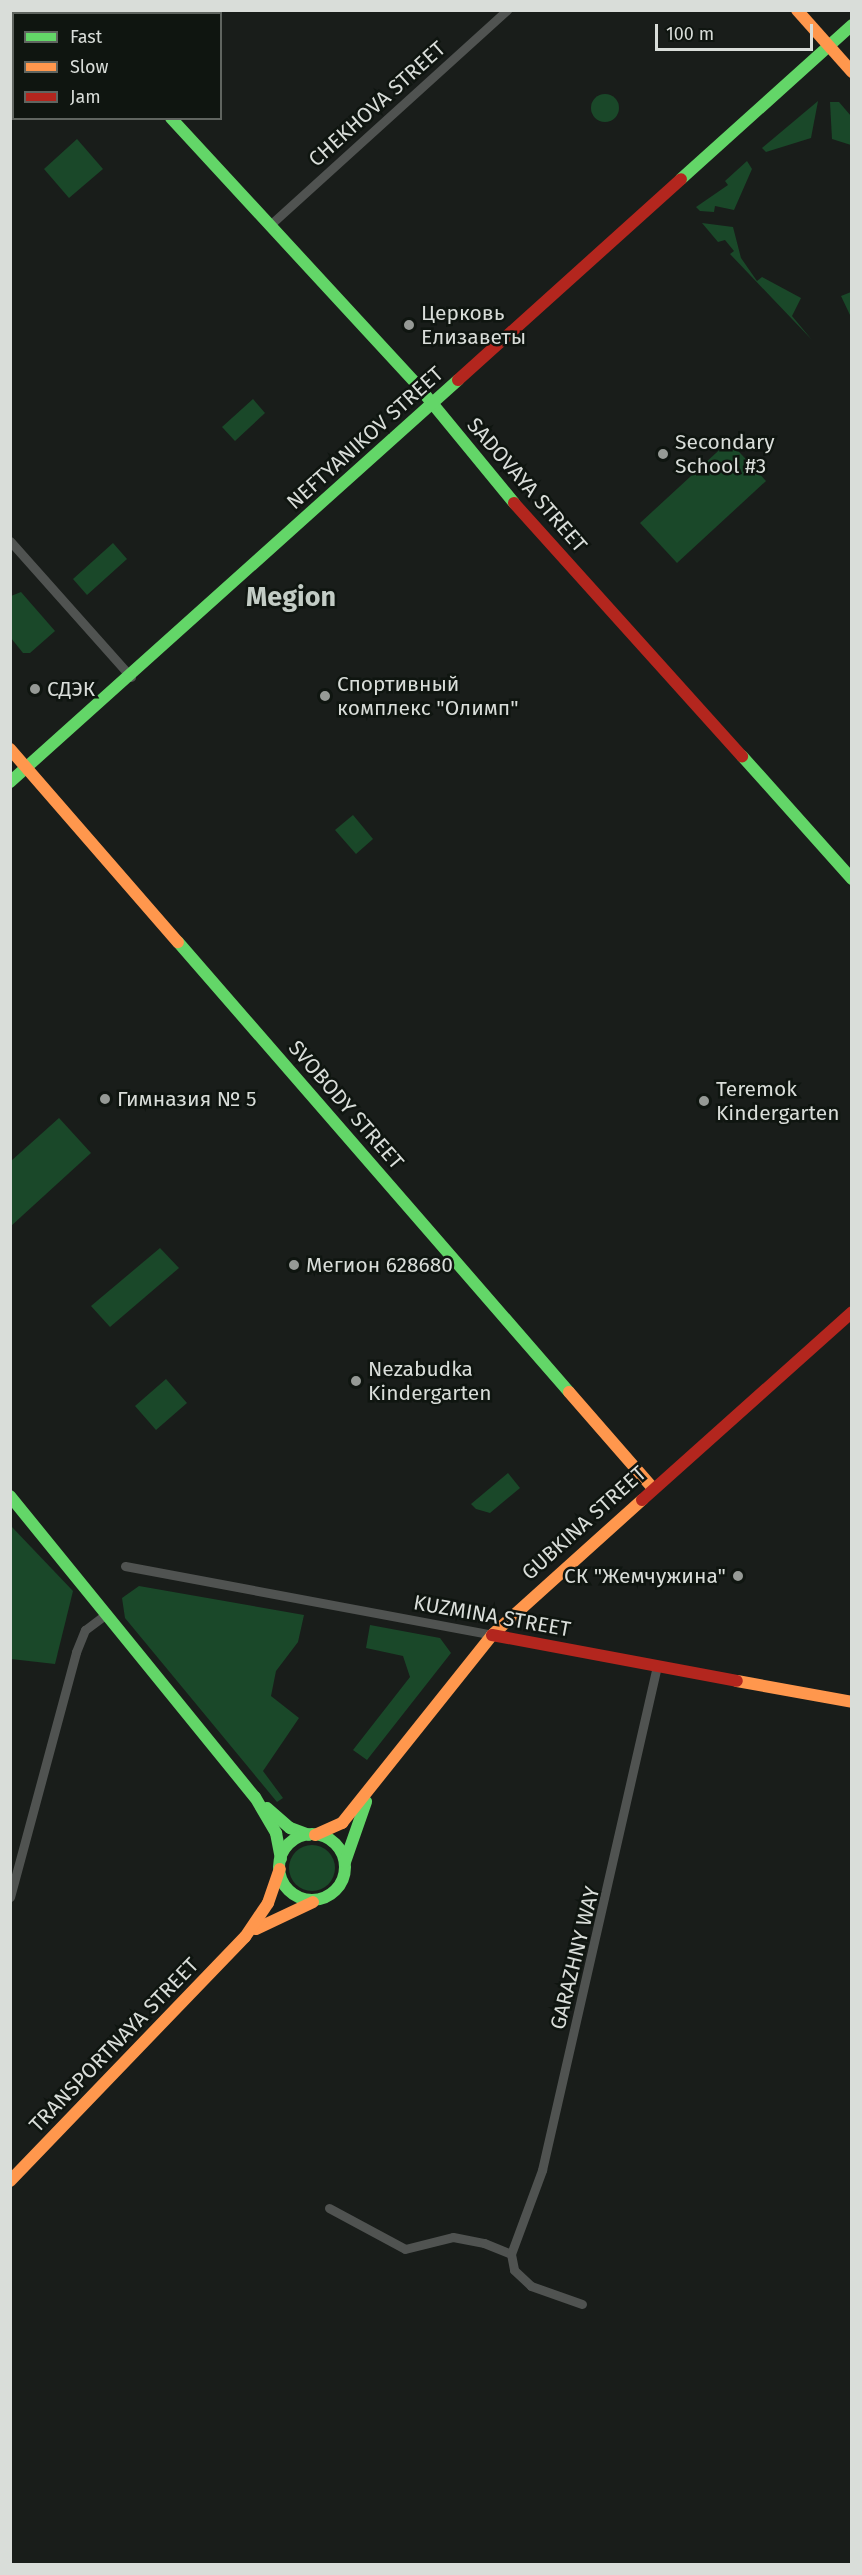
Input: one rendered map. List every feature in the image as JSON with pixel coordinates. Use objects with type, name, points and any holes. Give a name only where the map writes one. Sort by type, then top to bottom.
[{"type":"main road","points":[[797,10],[852,72]]},
{"type":"main road","name":"NEFTYANIKOV STREET","points":[[10,782],[131,677],[852,25]]},
{"type":"main road","name":"SADOVAYA STREET","points":[[173,120],[271,224],[852,879]]},
{"type":"main road","name":"SVOBODY STREET","points":[[10,749],[652,1487]]},
{"type":"main road","name":"GUBKINA STREET","points":[[371,1790],[492,1635],[652,1487],[852,1312]]},
{"type":"main road","points":[[11,1499],[255,1797],[276,1833],[280,1864],[296,1896],[323,1898]]},
{"type":"main road","name":"KUZMINA STREET","points":[[492,1635],[852,1702]]},
{"type":"main road","points":[[245,1937],[268,1903],[280,1864],[291,1843],[342,1822],[371,1790]]},
{"type":"main road","points":[[245,1937],[278,1915],[323,1898],[339,1886],[352,1831],[371,1790]]},
{"type":"main road","points":[[255,1797],[290,1828],[336,1845],[345,1867]]},
{"type":"main road","name":"TRANSPORTNAYA STREET","points":[[10,2181],[245,1937]]},
{"type":"street","name":"CHEKHOVA STREET","points":[[271,224],[507,10]]},
{"type":"street","points":[[10,541],[131,677]]},
{"type":"street","name":"KUZMINA STREET","points":[[125,1566],[492,1635]]},
{"type":"street","points":[[10,1896],[78,1646],[85,1630],[106,1614]]},
{"type":"street","name":"GARAZHNY WAY","points":[[511,2254],[542,2170],[657,1666]]},
{"type":"street","points":[[329,2208],[405,2249],[464,2238],[511,2254],[514,2270],[531,2286],[582,2304]]},
{"type":"green space","points":[[605,94],[615,98],[619,108],[615,118],[605,122],[595,118],[591,108],[595,98]]},
{"type":"green space","points":[[818,101],[811,138],[766,152],[762,148]]},
{"type":"green space","points":[[830,102],[839,102],[851,116],[851,145],[832,139]]},
{"type":"green space","points":[[77,139],[103,169],[69,198],[44,169]]},
{"type":"green space","points":[[747,161],[752,169],[734,210],[715,206],[714,212],[700,211],[696,207],[728,185],[725,181]]},
{"type":"green space","points":[[702,223],[733,227],[741,258],[757,281],[762,277],[801,298],[792,316],[812,340],[730,254],[734,251],[725,240],[718,242]]},
{"type":"green space","points":[[851,292],[851,314],[850,315],[841,296]]},
{"type":"green space","points":[[253,399],[265,413],[235,441],[222,427]]},
{"type":"green space","points":[[729,441],[766,481],[677,563],[640,523]]},
{"type":"green space","points":[[113,543],[127,559],[87,595],[73,579]]},
{"type":"green space","points":[[21,592],[55,631],[30,653],[23,653],[11,638],[11,596]]},
{"type":"green space","points":[[353,815],[373,839],[356,854],[335,830]]},
{"type":"green space","points":[[59,1118],[91,1153],[11,1226],[11,1161]]},
{"type":"green space","points":[[160,1248],[179,1268],[110,1327],[91,1306]]},
{"type":"green space","points":[[166,1379],[187,1403],[156,1430],[135,1406]]},
{"type":"green space","points":[[508,1473],[520,1488],[490,1513],[476,1509],[471,1504]]},
{"type":"green space","points":[[11,1526],[73,1591],[55,1664],[11,1659]]},
{"type":"green space","points":[[139,1586],[304,1615],[298,1642],[276,1671],[271,1696],[299,1718],[263,1771],[283,1798],[277,1802],[125,1618],[122,1598]]},
{"type":"green space","points":[[370,1625],[440,1638],[451,1653],[367,1760],[353,1750],[410,1677],[403,1656],[366,1648]]},
{"type":"green space","points":[[312,1845],[328,1852],[335,1868],[328,1884],[312,1891],[296,1884],[289,1868],[296,1852]]},
{"type":"traffic: fast","points":[[681,179],[852,25]]},
{"type":"traffic: fast","points":[[173,120],[418,386],[514,503]]},
{"type":"traffic: fast","points":[[10,782],[458,380]]},
{"type":"traffic: fast","points":[[742,756],[852,879]]},
{"type":"traffic: fast","points":[[178,942],[569,1392]]},
{"type":"traffic: fast","points":[[10,1496],[255,1797],[276,1833],[281,1859]]},
{"type":"traffic: fast","points":[[345,1862],[366,1802]]},
{"type":"traffic: fast","points":[[267,1808],[290,1828],[309,1835]]},
{"type":"traffic: fast","points":[[312,1834],[324,1837],[335,1844],[342,1855],[345,1867],[342,1879],[335,1890],[324,1897],[312,1900],[300,1897],[289,1890],[282,1879],[279,1867],[282,1855],[289,1844],[300,1837],[312,1834]]},
{"type":"traffic: slow","points":[[797,10],[852,72]]},
{"type":"traffic: slow","points":[[10,749],[178,942]]},
{"type":"traffic: slow","points":[[569,1392],[652,1487]]},
{"type":"traffic: slow","points":[[315,1835],[342,1823],[492,1635],[642,1500]]},
{"type":"traffic: slow","points":[[737,1681],[852,1702]]},
{"type":"traffic: slow","points":[[10,2181],[245,1937],[268,1903],[280,1869]]},
{"type":"traffic: slow","points":[[256,1929],[313,1902]]},
{"type":"traffic: jam","points":[[458,380],[681,179]]},
{"type":"traffic: jam","points":[[514,503],[742,756]]},
{"type":"traffic: jam","points":[[642,1500],[852,1312]]},
{"type":"traffic: jam","points":[[492,1635],[737,1681]]},
{"type":"place","name":"Церковь Елизаветы","points":[[409,325]]},
{"type":"place","name":"Secondary School #3","points":[[663,454]]},
{"type":"place","name":"СДЭК","points":[[35,689]]},
{"type":"place","name":"Спортивный комплекс \"Олимп\"","points":[[325,696]]},
{"type":"place","name":"Гимназия № 5","points":[[105,1099]]},
{"type":"place","name":"Teremok Kindergarten","points":[[704,1101]]},
{"type":"place","name":"Мегион 628680","points":[[294,1265]]},
{"type":"place","name":"Nezabudka Kindergarten","points":[[356,1381]]},
{"type":"place","name":"СК \"Жемчужина\"","points":[[738,1576]]},
{"type":"district","name":"Megion","points":[[291,598]]}]
